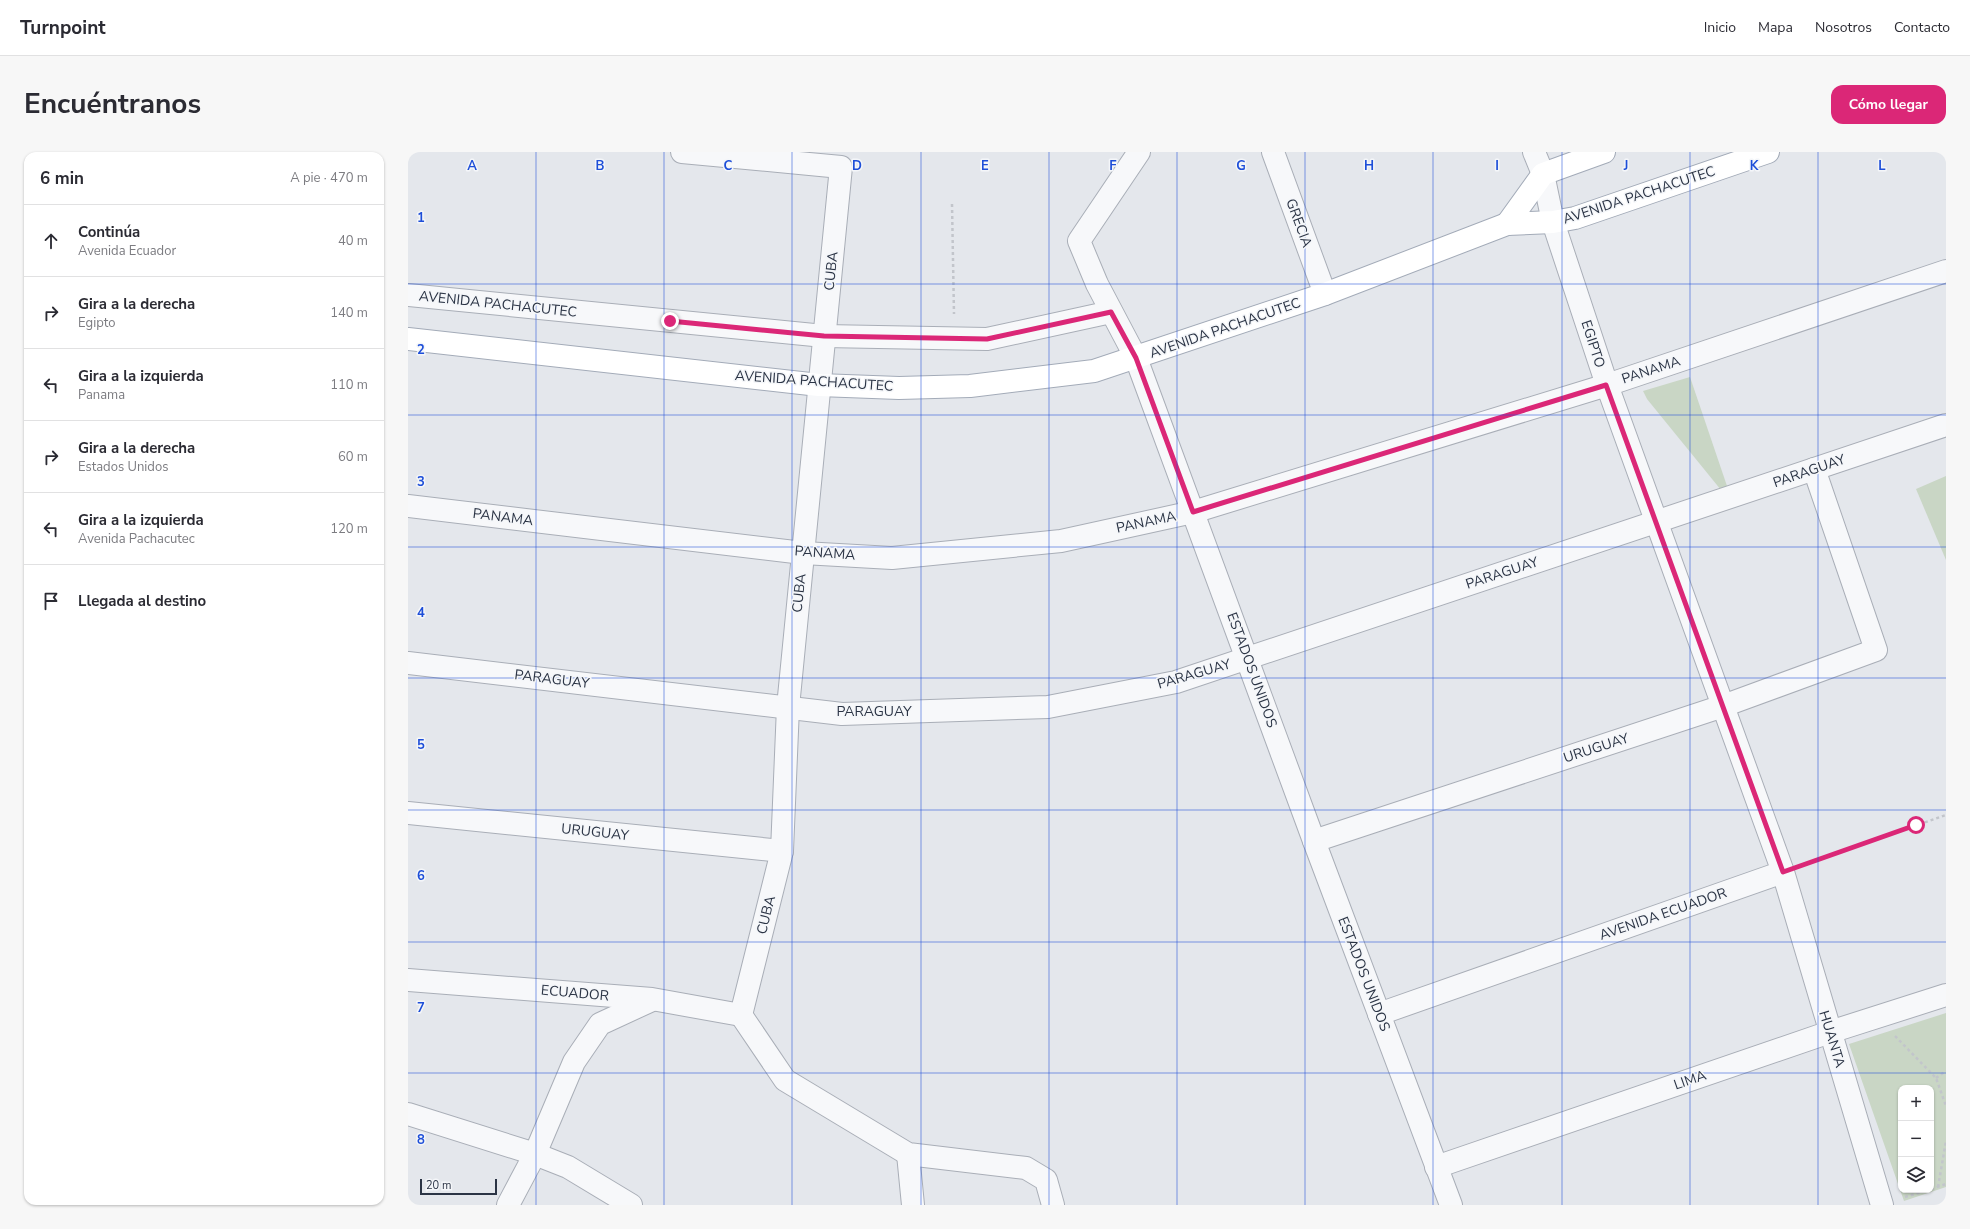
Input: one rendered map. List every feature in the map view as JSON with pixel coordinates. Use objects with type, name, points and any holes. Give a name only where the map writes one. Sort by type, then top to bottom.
[{"type":"main road","points":[[1507,224],[1543,174],[1604,152]]},
{"type":"main road","name":"AVENIDA PACHACUTEC","points":[[408,339],[820,385],[899,388],[970,386],[1094,371],[1325,294],[1507,224],[1554,222],[1575,218],[1768,152]]},
{"type":"street","name":"CUBA","points":[[682,152],[841,167],[788,707],[782,851],[741,1015]]},
{"type":"street","name":"ESTADOS UNIDOS","points":[[1139,152],[1079,240],[1097,284],[1136,358],[1450,1205]]},
{"type":"street","name":"GRECIA","points":[[1274,152],[1325,294]]},
{"type":"street","name":"EGIPTO","points":[[1534,152],[1543,174],[1554,222],[1606,385],[1783,872]]},
{"type":"street","name":"PANAMA","points":[[408,506],[803,553],[892,558],[946,554],[1061,541],[1193,512],[1606,385],[1946,271]]},
{"type":"street","name":"AVENIDA PACHACUTEC","points":[[408,295],[824,336],[987,339],[1111,312]]},
{"type":"street","name":"PARAGUAY","points":[[408,663],[842,714],[1048,707],[1176,682],[1946,425]]},
{"type":"street","name":"URUGUAY","points":[[1314,841],[1723,706],[1876,650],[1814,469]]},
{"type":"street","name":"URUGUAY","points":[[408,813],[782,851]]},
{"type":"street","name":"AVENIDA ECUADOR","points":[[1379,1014],[1783,872]]},
{"type":"street","name":"HUANTA","points":[[1783,872],[1882,1205]]},
{"type":"street","name":"ECUADOR","points":[[408,980],[652,1000],[741,1015]]},
{"type":"street","name":"LIMA","points":[[1436,1167],[1830,1032],[1946,995]]},
{"type":"street","points":[[508,1205],[535,1154],[574,1062],[600,1024],[652,1000]]},
{"type":"street","points":[[741,1015],[785,1080],[908,1154],[1026,1168],[1046,1180],[1053,1205]]},
{"type":"street","points":[[408,1114],[535,1154],[568,1168],[631,1205]]},
{"type":"street","points":[[908,1154],[913,1205]]},
{"type":"path","points":[[952,204],[954,339]]},
{"type":"path","points":[[1783,872],[1946,815]]},
{"type":"path","points":[[1892,1033],[1936,1078],[1946,1106]]},
{"type":"path","points":[[1936,1078],[1946,1071]]},
{"type":"path","points":[[1938,1187],[1946,1141]]},
{"type":"path","points":[[1934,1188],[1946,1184]]},
{"type":"path","points":[[1904,1194],[1905,1198],[1921,1193]]},
{"type":"green space","points":[[1690,377],[1727,486],[1721,490],[1647,399],[1643,391]]},
{"type":"green space","points":[[1946,476],[1946,560],[1916,489]]},
{"type":"green space","points":[[1946,1013],[1946,1187],[1934,1191],[1934,1085],[1898,1085],[1898,1184],[1849,1044]]},
{"type":"green space","points":[[1901,1193],[1928,1193],[1904,1201]]},
{"type":"route","points":[[670,321],[824,336],[987,339],[1111,312],[1136,358],[1193,512],[1606,385],[1783,872],[1916,825]]}]
